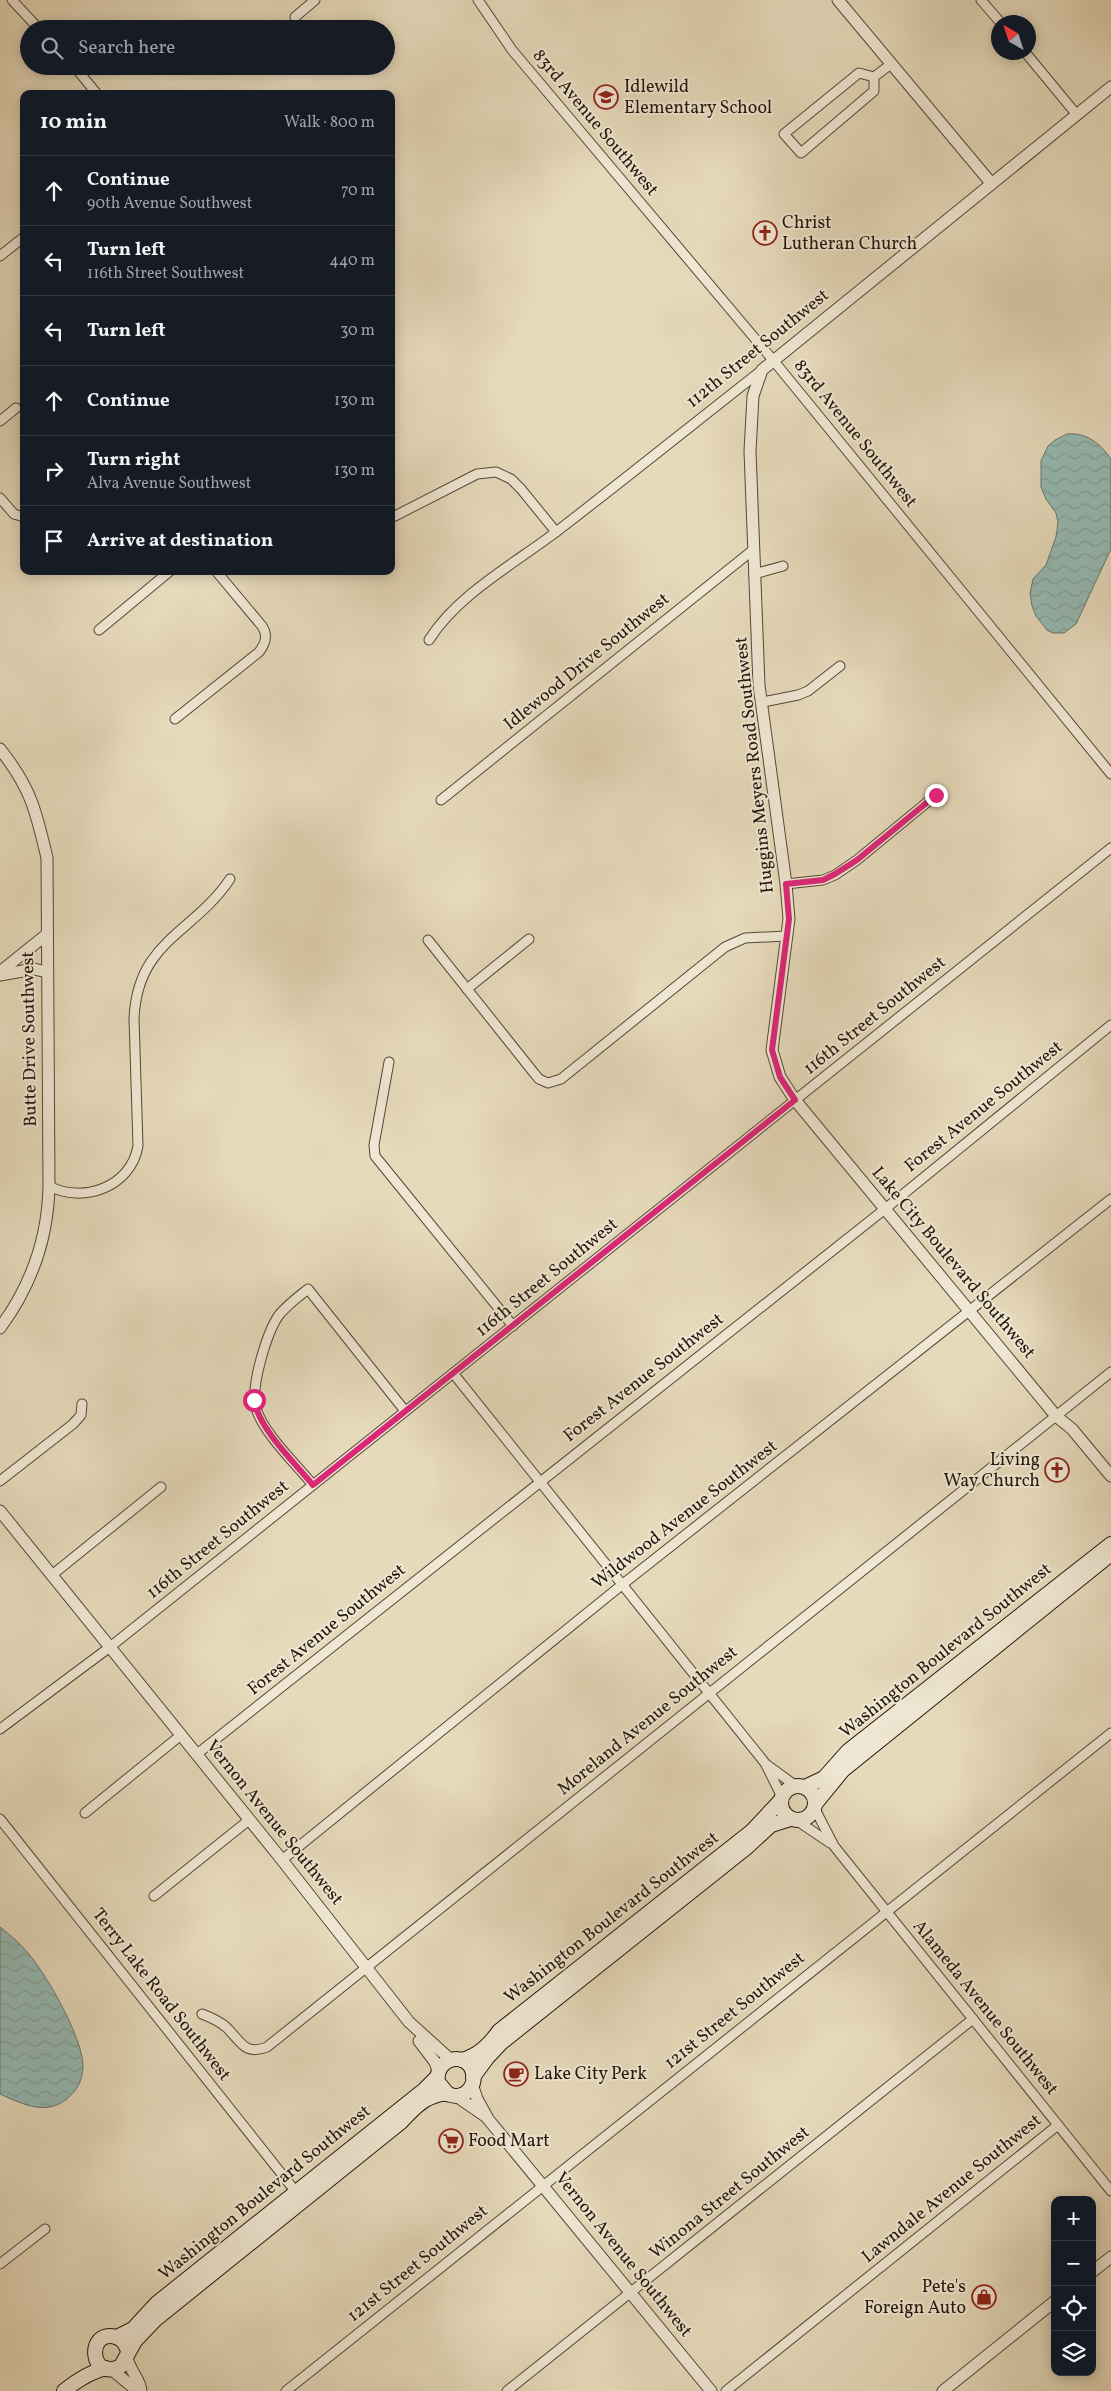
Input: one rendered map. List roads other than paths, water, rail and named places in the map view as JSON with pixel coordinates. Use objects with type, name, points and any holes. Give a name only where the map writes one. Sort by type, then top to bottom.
[{"type":"main road","name":"Washington Boulevard Southwest","points":[[801,1787],[824,1778],[848,1751],[1111,1544]]},
{"type":"main road","name":"Washington Boulevard Southwest","points":[[815,1806],[843,1770],[1111,1554]]},
{"type":"main road","points":[[801,1787],[812,1792],[815,1806],[808,1818],[793,1819],[783,1810],[782,1799],[787,1790],[801,1787]]},
{"type":"main road","name":"Washington Boulevard Southwest","points":[[456,2060],[485,2049],[499,2031],[752,1831],[782,1799]]},
{"type":"main road","name":"Washington Boulevard Southwest","points":[[473,2080],[486,2058],[501,2043],[746,1848],[767,1828],[793,1819]]},
{"type":"main road","points":[[456,2060],[471,2068],[473,2080],[468,2091],[451,2095],[440,2088],[437,2074],[445,2062],[456,2060]]},
{"type":"main road","name":"Washington Boulevard Southwest","points":[[117,2337],[133,2330],[157,2303],[424,2090],[437,2074]]},
{"type":"main road","name":"Washington Boulevard Southwest","points":[[128,2354],[156,2319],[401,2122],[419,2104],[435,2096],[451,2095]]},
{"type":"main road","points":[[117,2337],[124,2341],[128,2354],[121,2366],[91,2373],[68,2387],[95,2352],[103,2338],[117,2337]]},
{"type":"main road","points":[[95,2352],[98,2362],[109,2369]]},
{"type":"street","points":[[12,0],[31,20]]},
{"type":"street","points":[[295,17],[315,0]]},
{"type":"street","name":"83rd Avenue Southwest","points":[[478,0],[512,50],[773,360],[1111,774]]},
{"type":"street","points":[[838,0],[991,183]]},
{"type":"street","points":[[981,0],[994,15]]},
{"type":"street","points":[[1032,60],[1077,115]]},
{"type":"street","points":[[874,77],[891,64]]},
{"type":"street","points":[[859,73],[874,77],[874,91],[801,153],[784,134],[859,73]]},
{"type":"street","points":[[81,75],[94,90]]},
{"type":"street","name":"112th Street Southwest","points":[[429,640],[440,623],[464,601],[556,532],[762,370],[1111,87]]},
{"type":"street","points":[[0,256],[20,240]]},
{"type":"street","name":"Huggins Meyers Road Southwest","points":[[762,370],[756,383],[750,416],[753,550],[756,573],[760,685],[789,919],[774,1018],[772,1050],[776,1066]]},
{"type":"street","points":[[0,421],[16,408]]},
{"type":"street","points":[[395,516],[477,474],[496,472],[511,479],[522,488],[556,532]]},
{"type":"street","points":[[0,498],[20,517]]},
{"type":"street","name":"Idlewood Drive Southwest","points":[[440,800],[753,550]]},
{"type":"street","points":[[756,573],[783,566]]},
{"type":"street","points":[[99,630],[165,575]]},
{"type":"street","points":[[175,719],[259,652],[266,640],[266,631],[219,575]]},
{"type":"street","points":[[763,702],[798,696],[808,691],[840,666]]},
{"type":"street","name":"Butte Drive Southwest","points":[[0,749],[23,782],[38,818],[47,858],[49,1186],[49,1206],[40,1251],[18,1301],[0,1328]]},
{"type":"street","points":[[786,884],[823,880],[835,874],[857,860],[936,795]]},
{"type":"street","name":"116th Street Southwest","points":[[0,1729],[110,1647],[1111,848]]},
{"type":"street","points":[[49,1186],[74,1194],[93,1192],[121,1178],[133,1164],[138,1146],[134,1018],[140,981],[161,946],[211,905],[230,879]]},
{"type":"street","points":[[0,974],[46,935]]},
{"type":"street","points":[[428,940],[539,1079],[548,1083],[561,1079],[725,947],[745,938],[786,936]]},
{"type":"street","points":[[467,989],[529,939]]},
{"type":"street","points":[[0,974],[34,969],[47,972]]},
{"type":"street","name":"Forest Avenue Southwest","points":[[196,1754],[885,1209],[1111,1026]]},
{"type":"street","points":[[388,1062],[375,1136],[375,1156],[512,1326]]},
{"type":"street","name":"Lake City Boulevard Southwest","points":[[776,1066],[785,1086],[795,1100],[1056,1416],[1072,1429],[1111,1476]]},
{"type":"street","name":"Wildwood Avenue Southwest","points":[[282,1860],[623,1584],[1111,1199]]},
{"type":"street","points":[[313,1485],[272,1435],[256,1408],[254,1400],[257,1377],[274,1324],[282,1312],[308,1289],[405,1411]]},
{"type":"street","name":"Moreland Avenue Southwest","points":[[202,2014],[225,2027],[248,2049],[258,2050],[267,2047],[1111,1372]]},
{"type":"street","points":[[453,1373],[765,1763],[782,1799]]},
{"type":"street","points":[[0,1481],[73,1424],[81,1415],[82,1404]]},
{"type":"street","points":[[52,1575],[161,1487]]},
{"type":"street","points":[[0,1511],[110,1647]]},
{"type":"street","name":"Vernon Avenue Southwest","points":[[110,1647],[282,1860],[409,2022],[456,2060]]},
{"type":"street","name":"121st Street Southwest","points":[[286,2391],[886,1910],[1111,1733]]},
{"type":"street","points":[[85,1813],[181,1736]]},
{"type":"street","points":[[765,1763],[801,1787]]},
{"type":"street","name":"Alameda Avenue Southwest","points":[[815,1806],[834,1846],[1111,2191]]},
{"type":"street","name":"Terry Lake Road Southwest","points":[[0,1819],[296,2192]]},
{"type":"street","name":"Alameda Avenue Southwest","points":[[793,1819],[834,1846]]},
{"type":"street","points":[[154,1896],[249,1820]]},
{"type":"street","name":"Winona Street Southwest","points":[[506,2391],[973,2019]]},
{"type":"street","name":"Vernon Avenue Southwest","points":[[409,2022],[413,2032],[429,2052],[437,2074]]},
{"type":"street","name":"Vernon Avenue Southwest","points":[[473,2080],[477,2098],[488,2119],[711,2391]]},
{"type":"street","name":"Vernon Avenue Southwest","points":[[451,2095],[488,2119]]},
{"type":"street","name":"Lawndale Avenue Southwest","points":[[726,2391],[1058,2125]]},
{"type":"street","points":[[0,2264],[45,2229]]},
{"type":"street","points":[[1096,2269],[1111,2257]]},
{"type":"street","points":[[943,2391],[1051,2304]]},
{"type":"street","points":[[109,2369],[135,2389],[141,2391],[141,2386],[131,2371],[128,2354]]},
{"type":"water","points":[[1067,434],[1087,437],[1103,448],[1111,459],[1111,549],[1076,624],[1064,633],[1053,633],[1047,630],[1036,616],[1030,594],[1033,579],[1046,565],[1056,537],[1058,522],[1056,513],[1046,499],[1041,487],[1041,461],[1048,446]]},
{"type":"water","points":[[0,1927],[25,1949],[36,1963],[62,2007],[77,2039],[83,2065],[81,2078],[73,2093],[54,2106],[36,2107],[27,2105],[0,2094]]},
{"type":"place","name":"Idlewild Elementary School","points":[[606,97]]},
{"type":"place","name":"Christ Lutheran Church","points":[[765,233]]},
{"type":"place","name":"Living Way Church","points":[[1057,1470]]},
{"type":"place","name":"Lake City Perk","points":[[516,2074]]},
{"type":"place","name":"Food Mart","points":[[451,2141]]},
{"type":"place","name":"Pete's Foreign Auto","points":[[984,2297]]}]
